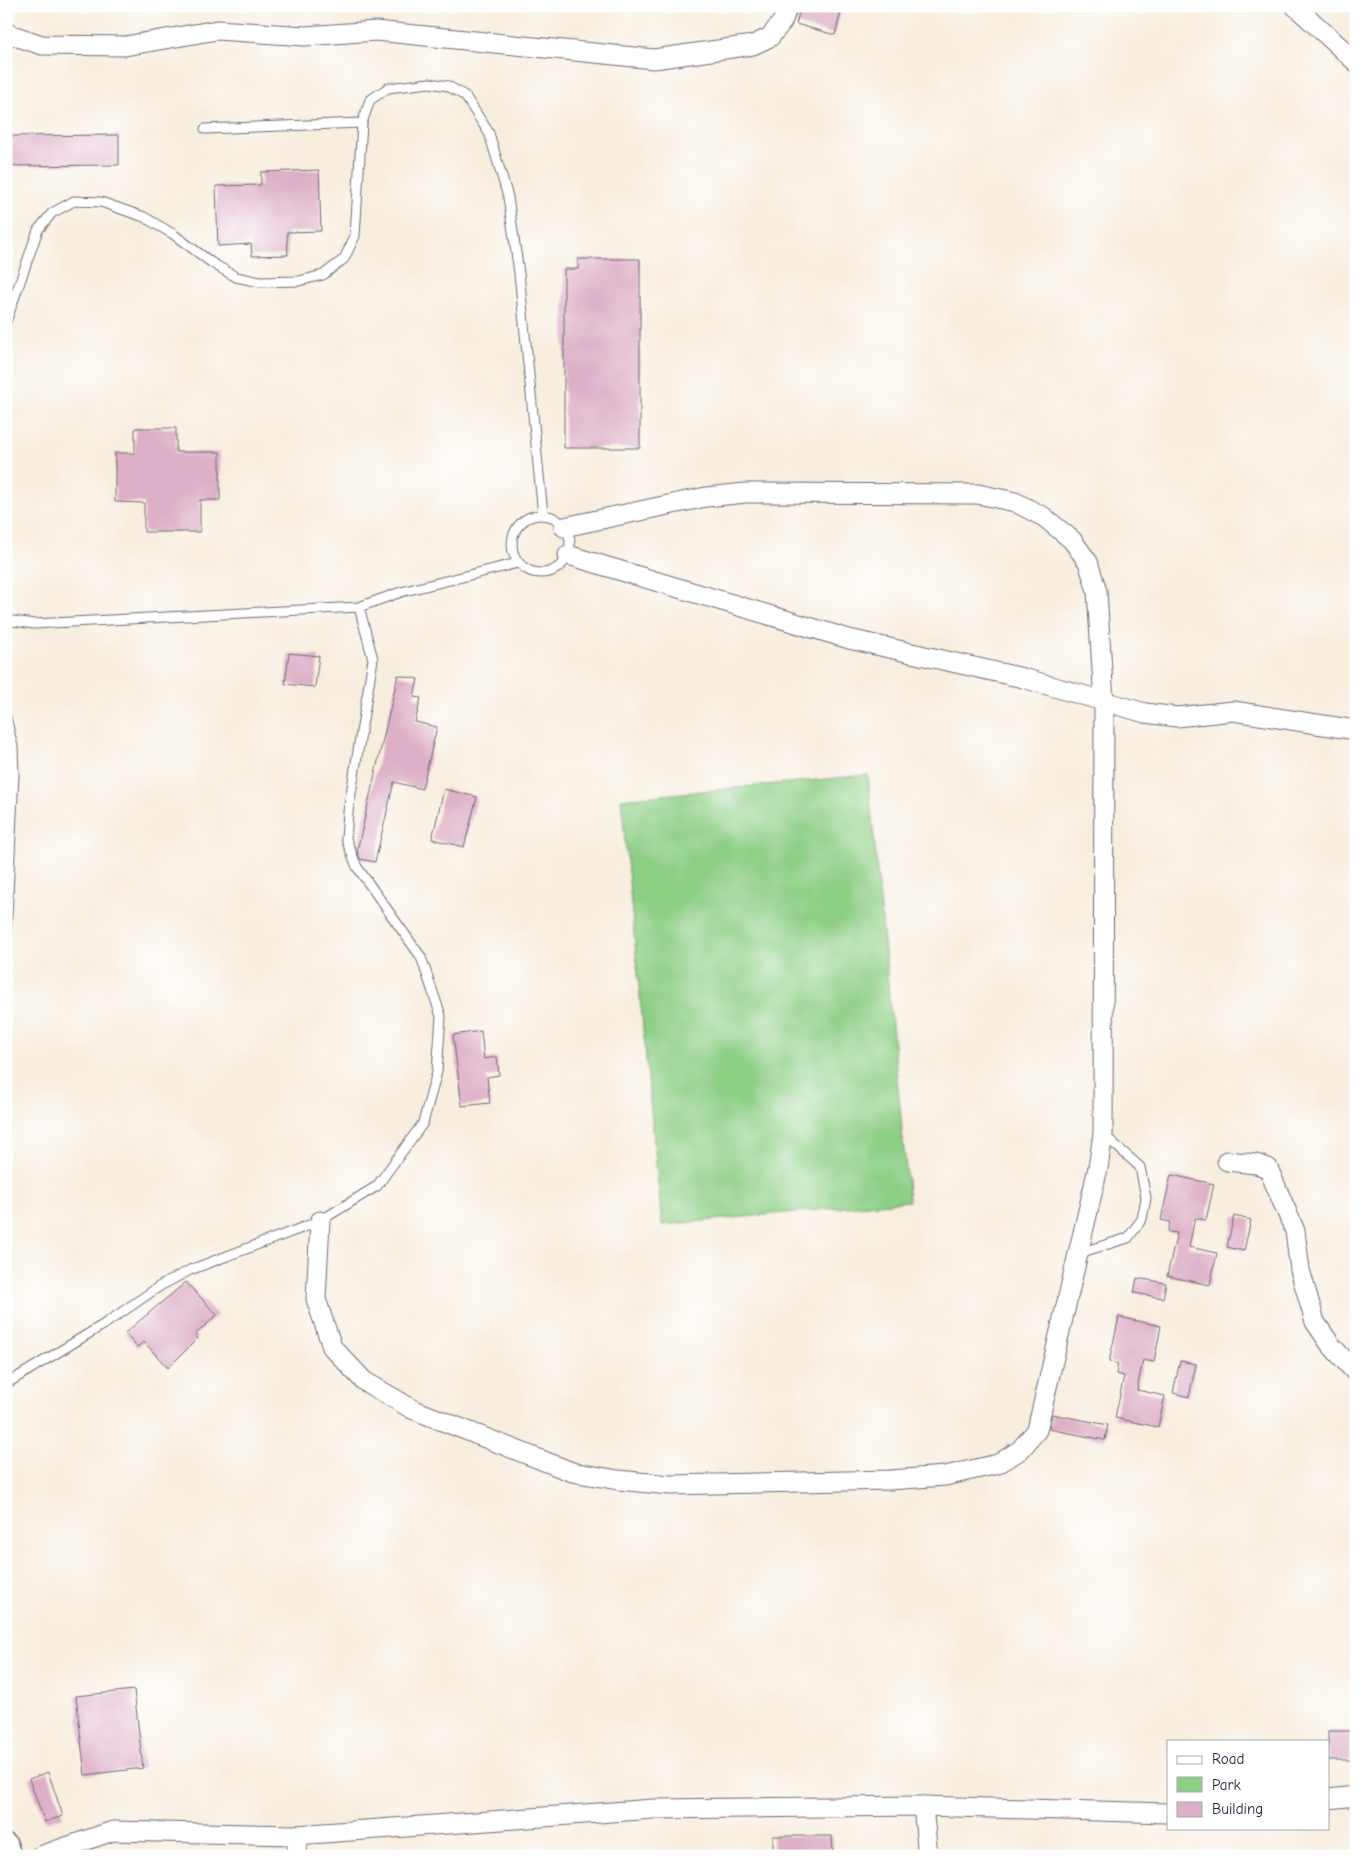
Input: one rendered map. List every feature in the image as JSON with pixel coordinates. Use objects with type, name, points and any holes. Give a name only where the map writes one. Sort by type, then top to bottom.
[{"type":"street","points":[[6,33],[42,45],[125,46],[217,30],[305,36],[376,31],[654,59],[753,45],[770,37],[782,22],[788,6]]},
{"type":"street","points":[[1295,6],[1356,62]]},
{"type":"street","points":[[320,1221],[316,1299],[332,1347],[364,1381],[412,1409],[572,1472],[670,1486],[890,1480],[945,1476],[998,1464],[1020,1450],[1037,1430],[1098,1168],[1103,1134],[1104,702],[1097,591],[1088,562],[1072,540],[1044,517],[1015,502],[978,494],[746,492],[706,497],[564,526]]},
{"type":"street","points":[[568,555],[858,642],[1023,678],[1145,713],[1178,717],[1233,711],[1356,730]]},
{"type":"street","points":[[1227,1160],[1256,1164],[1268,1168],[1295,1231],[1300,1270],[1315,1322],[1330,1344],[1356,1373]]},
{"type":"street","points":[[1330,1799],[1356,1796]]},
{"type":"street","points":[[923,1806],[928,1856]]},
{"type":"street","points":[[40,1856],[113,1831],[296,1835],[653,1809],[923,1806],[1167,1813]]},
{"type":"street","points":[[296,1835],[298,1856]]},
{"type":"street","points":[[6,1845],[10,1856]]},
{"type":"lane","points":[[6,322],[38,230],[52,213],[74,201],[101,202],[144,217],[173,234],[212,263],[236,277],[260,282],[299,281],[323,275],[344,259],[355,236],[362,123],[370,100],[388,88],[428,83],[448,86],[465,96],[489,133],[508,197],[519,273],[543,515]]},
{"type":"lane","points":[[205,129],[362,123]]},
{"type":"lane","points":[[543,515],[558,521],[564,526],[569,535],[568,555],[563,564],[546,573],[535,573],[518,563],[512,547],[515,531],[522,522],[532,517],[543,515]]},
{"type":"lane","points":[[6,620],[34,624],[359,607],[402,592],[518,563]]},
{"type":"lane","points":[[6,1384],[106,1323],[167,1282],[190,1270],[320,1221],[377,1186],[423,1123],[437,1072],[441,1016],[421,957],[357,867],[346,839],[348,812],[373,659],[359,607]]},
{"type":"lane","points":[[6,717],[13,747],[14,774],[6,934]]},
{"type":"lane","points":[[1078,1253],[1128,1238],[1142,1218],[1146,1198],[1140,1167],[1103,1134]]},
{"type":"green space","points":[[868,775],[909,1201],[662,1225],[621,799]]},
{"type":"building","points":[[801,6],[836,6],[835,10],[841,12],[835,35],[796,24]]},
{"type":"building","points":[[119,135],[119,165],[6,166],[6,136]]},
{"type":"building","points":[[319,170],[321,231],[287,232],[288,255],[252,256],[251,244],[218,246],[216,186],[261,185],[261,172]]},
{"type":"building","points":[[578,259],[640,259],[640,448],[564,448],[564,269],[578,269]]},
{"type":"building","points":[[135,428],[176,428],[176,452],[220,452],[220,500],[200,500],[200,532],[144,532],[144,503],[115,502],[115,453],[135,453]]},
{"type":"building","points":[[289,653],[319,656],[315,687],[285,684]]},
{"type":"building","points":[[398,675],[418,679],[414,697],[421,698],[415,722],[437,727],[422,789],[394,782],[375,862],[360,859],[357,851]]},
{"type":"building","points":[[444,789],[477,797],[464,847],[432,839]]},
{"type":"building","points":[[481,1031],[484,1059],[497,1057],[499,1075],[487,1077],[490,1103],[462,1106],[453,1035]]},
{"type":"building","points":[[1171,1175],[1214,1184],[1206,1220],[1195,1218],[1189,1247],[1217,1253],[1210,1285],[1167,1276],[1177,1233],[1168,1232],[1170,1222],[1161,1220]]},
{"type":"building","points":[[1234,1216],[1251,1220],[1244,1251],[1227,1247]]},
{"type":"building","points":[[1137,1278],[1166,1283],[1163,1298],[1134,1293]]},
{"type":"building","points":[[186,1282],[217,1315],[195,1335],[198,1338],[168,1368],[144,1342],[137,1347],[125,1333]]},
{"type":"building","points":[[1119,1317],[1161,1326],[1154,1362],[1143,1360],[1137,1390],[1165,1396],[1158,1427],[1115,1418],[1124,1376],[1116,1374],[1118,1364],[1109,1362]]},
{"type":"building","points":[[1180,1361],[1196,1364],[1189,1397],[1173,1393]]},
{"type":"building","points":[[1052,1414],[1108,1425],[1105,1440],[1049,1429]]},
{"type":"building","points":[[134,1690],[143,1768],[85,1775],[76,1696]]},
{"type":"building","points":[[1328,1731],[1355,1731],[1355,1760],[1330,1760],[1330,1740],[1328,1740]]},
{"type":"building","points":[[48,1772],[63,1816],[45,1822],[29,1779]]},
{"type":"building","points":[[773,1836],[832,1836],[833,1853],[773,1856]]}]
